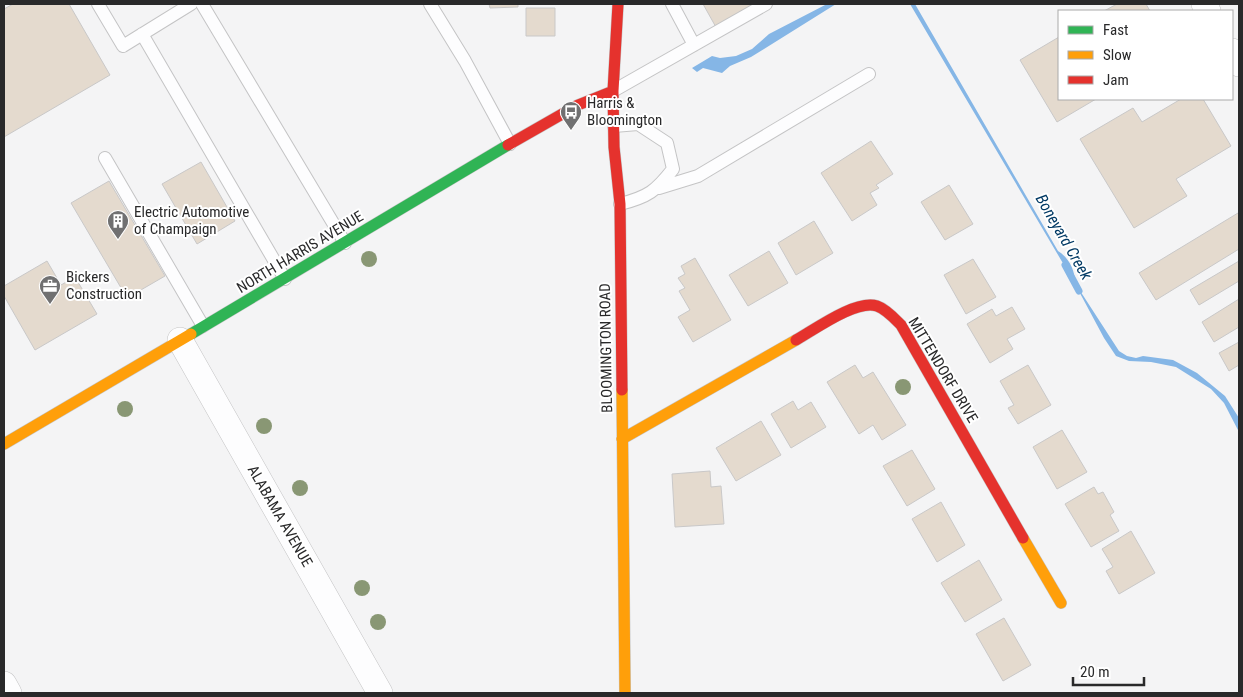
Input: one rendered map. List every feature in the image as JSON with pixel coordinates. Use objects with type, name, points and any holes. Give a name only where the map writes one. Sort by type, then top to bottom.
[{"type":"street","name":"BLOOMINGTON ROAD","points":[[618,4],[613,91],[614,148],[620,204],[625,693]]},
{"type":"street","points":[[1233,53],[1239,64]]},
{"type":"street","name":"NORTH HARRIS AVENUE","points":[[4,444],[510,144],[578,105],[613,91]]},
{"type":"street","name":"MITTENDORF DRIVE","points":[[622,439],[843,313],[863,304],[875,304],[885,309],[901,325],[1061,603]]},
{"type":"street","name":"ALABAMA AVENUE","points":[[180,340],[380,693]]},
{"type":"street","points":[[4,684],[9,693]]},
{"type":"lane","points":[[98,4],[123,46],[191,4]]},
{"type":"lane","points":[[202,4],[345,243]]},
{"type":"lane","points":[[430,4],[465,62],[510,144]]},
{"type":"lane","points":[[672,4],[694,45]]},
{"type":"lane","points":[[613,91],[766,4]]},
{"type":"lane","points":[[142,34],[285,279]]},
{"type":"lane","points":[[620,204],[639,200],[659,188],[698,176],[869,74]]},
{"type":"lane","points":[[614,126],[638,124],[667,142],[674,169],[659,188]]},
{"type":"lane","points":[[104,158],[203,326]]},
{"type":"water","points":[[827,4],[836,4],[751,57],[730,66],[722,73],[703,68],[697,72],[692,68],[712,56],[720,58],[736,56],[752,49],[769,34]]},
{"type":"water","points":[[910,4],[915,4],[1058,251],[1071,265],[1075,283],[1119,351],[1127,356],[1136,358],[1143,356],[1173,360],[1197,373],[1225,396],[1239,418],[1239,432],[1224,403],[1211,389],[1176,367],[1151,362],[1129,361],[1116,356]]},
{"type":"building","points":[[13,4],[69,4],[110,75],[4,137],[4,9]]},
{"type":"building","points":[[489,4],[518,4],[518,7],[490,8]]},
{"type":"building","points":[[703,4],[762,4],[717,29]]},
{"type":"building","points":[[1117,4],[1146,4],[1149,10],[1106,10]]},
{"type":"building","points":[[526,8],[555,8],[555,36],[526,36]]},
{"type":"building","points":[[1058,38],[1058,100],[1094,100],[1057,122],[1020,60]]},
{"type":"building","points":[[1179,100],[1204,100],[1231,146],[1176,179],[1187,196],[1134,228],[1080,139],[1133,108],[1142,122]]},
{"type":"building","points":[[871,141],[893,174],[876,185],[879,188],[870,193],[877,205],[852,221],[821,173]]},
{"type":"building","points":[[201,162],[235,221],[197,244],[162,184]]},
{"type":"building","name":"Electric Automotive of Champaign","points":[[109,181],[165,276],[127,298],[71,203]]},
{"type":"building","points":[[949,185],[973,224],[945,240],[921,202]]},
{"type":"building","points":[[1238,213],[1239,249],[1156,300],[1139,273]]},
{"type":"building","points":[[814,221],[833,253],[796,275],[778,243]]},
{"type":"building","points":[[769,251],[788,283],[748,306],[729,275]]},
{"type":"building","points":[[695,258],[731,320],[693,342],[678,317],[690,310],[679,291],[685,288],[678,278],[685,274],[681,266]]},
{"type":"building","points":[[973,259],[996,297],[966,314],[944,275]]},
{"type":"building","name":"Bickers Construction","points":[[47,261],[61,285],[75,277],[97,314],[35,350],[4,296],[4,286]]},
{"type":"building","points":[[1239,261],[1239,281],[1199,305],[1190,290]]},
{"type":"building","points":[[1239,299],[1239,327],[1214,342],[1202,322]]},
{"type":"building","points":[[1012,307],[1025,329],[1007,339],[1013,349],[990,363],[967,324],[992,309],[996,316]]},
{"type":"building","points":[[1239,342],[1239,365],[1229,371],[1219,353]]},
{"type":"building","points":[[855,365],[863,378],[873,372],[906,425],[882,440],[873,425],[859,434],[827,382]]},
{"type":"building","points":[[1028,365],[1051,405],[1018,424],[1008,408],[1014,405],[1000,381]]},
{"type":"building","points":[[793,401],[798,410],[811,402],[826,427],[791,448],[771,414]]},
{"type":"building","points":[[761,421],[781,455],[736,481],[716,448]]},
{"type":"building","points":[[1062,430],[1087,472],[1057,489],[1033,447]]},
{"type":"building","points":[[912,450],[935,489],[907,506],[883,466]]},
{"type":"building","points":[[710,471],[711,487],[721,486],[724,524],[675,527],[672,474]]},
{"type":"building","points":[[1094,487],[1098,494],[1103,492],[1114,512],[1110,515],[1119,531],[1091,547],[1065,504]]},
{"type":"building","points":[[941,502],[965,545],[937,562],[912,519]]},
{"type":"building","points":[[1131,531],[1155,573],[1119,594],[1106,571],[1113,567],[1102,549]]},
{"type":"building","points":[[979,560],[1002,600],[965,622],[941,583]]},
{"type":"building","points":[[1004,618],[1031,665],[1003,681],[976,634]]},
{"type":"waterway","name":"Boneyard Creek","points":[[1065,265],[1079,291]]},
{"type":"traffic: fast","points":[[191,334],[508,145]]},
{"type":"traffic: slow","points":[[4,444],[191,334]]},
{"type":"traffic: slow","points":[[622,439],[796,340]]},
{"type":"traffic: slow","points":[[622,390],[625,693]]},
{"type":"traffic: slow","points":[[1023,538],[1061,603]]},
{"type":"traffic: jam","points":[[618,4],[613,91],[614,147],[620,204],[622,390]]},
{"type":"traffic: jam","points":[[508,145],[578,105],[613,91]]},
{"type":"traffic: jam","points":[[796,340],[835,317],[858,307],[877,306],[890,314],[901,325],[1023,538]]},
{"type":"place","name":"Harris & Bloomington","points":[[571,131]]},
{"type":"place","name":"Electric Automotive of Champaign","points":[[118,240]]},
{"type":"place","name":"Bickers Construction","points":[[50,305]]}]
